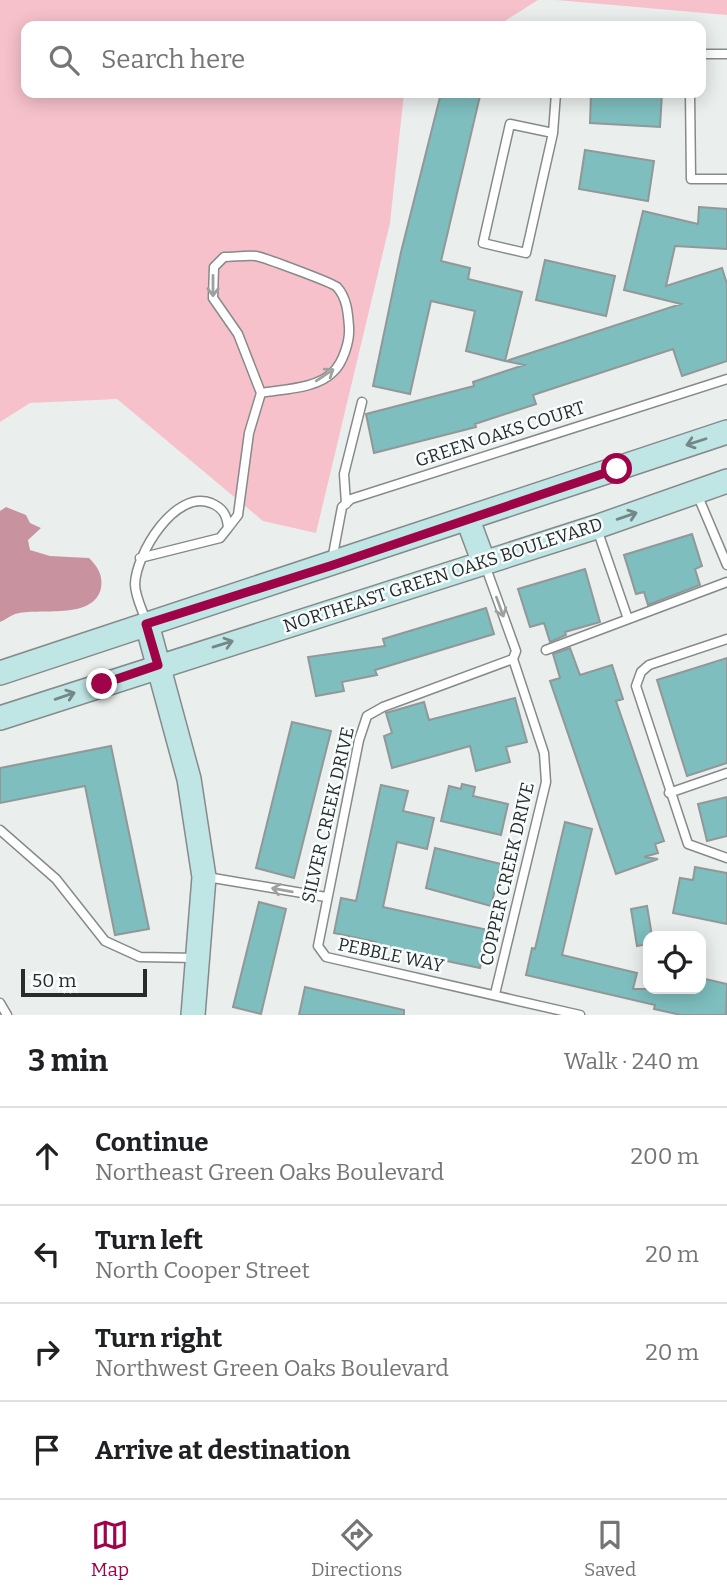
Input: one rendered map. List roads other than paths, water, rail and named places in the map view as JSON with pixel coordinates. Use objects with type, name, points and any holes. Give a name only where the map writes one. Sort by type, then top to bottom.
[{"type":"main road","points":[[0,673],[330,566],[727,432]]},
{"type":"main road","name":"NORTHEAST GREEN OAKS BOULEVARD","points":[[0,718],[158,665],[596,527],[727,481]]},
{"type":"main road","points":[[468,520],[484,563]]},
{"type":"main road","points":[[146,624],[189,779],[204,877],[200,958],[193,1015]]},
{"type":"lane","points":[[706,54],[727,54]]},
{"type":"lane","points":[[553,133],[510,124],[483,243],[526,253],[553,133],[556,98]]},
{"type":"lane","points":[[690,98],[691,179],[727,179]]},
{"type":"lane","points":[[140,558],[220,538],[238,515],[249,433],[261,393],[238,334],[213,298],[214,267],[224,257],[259,256],[281,267],[324,278],[336,286],[346,302],[349,332],[343,355],[333,373],[313,383],[261,393]]},
{"type":"lane","name":"GREEN OAKS COURT","points":[[346,504],[356,496],[727,379]]},
{"type":"lane","points":[[330,566],[342,507],[346,504],[344,474],[362,402]]},
{"type":"lane","points":[[696,491],[727,565]]},
{"type":"lane","points":[[146,624],[135,589],[140,558],[170,514],[186,503],[206,501],[218,507],[228,517],[228,528]]},
{"type":"lane","points":[[596,527],[628,619]]},
{"type":"lane","name":"COPPER CREEK DRIVE","points":[[484,563],[516,651],[513,659],[544,753],[546,782],[495,994]]},
{"type":"lane","points":[[546,650],[727,582]]},
{"type":"lane","points":[[727,639],[662,660],[640,672],[636,686],[669,793],[688,844],[727,858]]},
{"type":"lane","name":"SILVER CREEK DRIVE","points":[[321,950],[317,937],[359,740],[368,716],[383,706],[513,659]]},
{"type":"lane","points":[[669,793],[727,773]]},
{"type":"lane","points":[[0,830],[56,879],[105,941],[140,957],[200,958]]},
{"type":"lane","points":[[204,877],[326,897]]},
{"type":"lane","name":"PEBBLE WAY","points":[[321,950],[326,957],[580,1015]]},
{"type":"lane","points":[[0,1003],[7,1015]]}]
